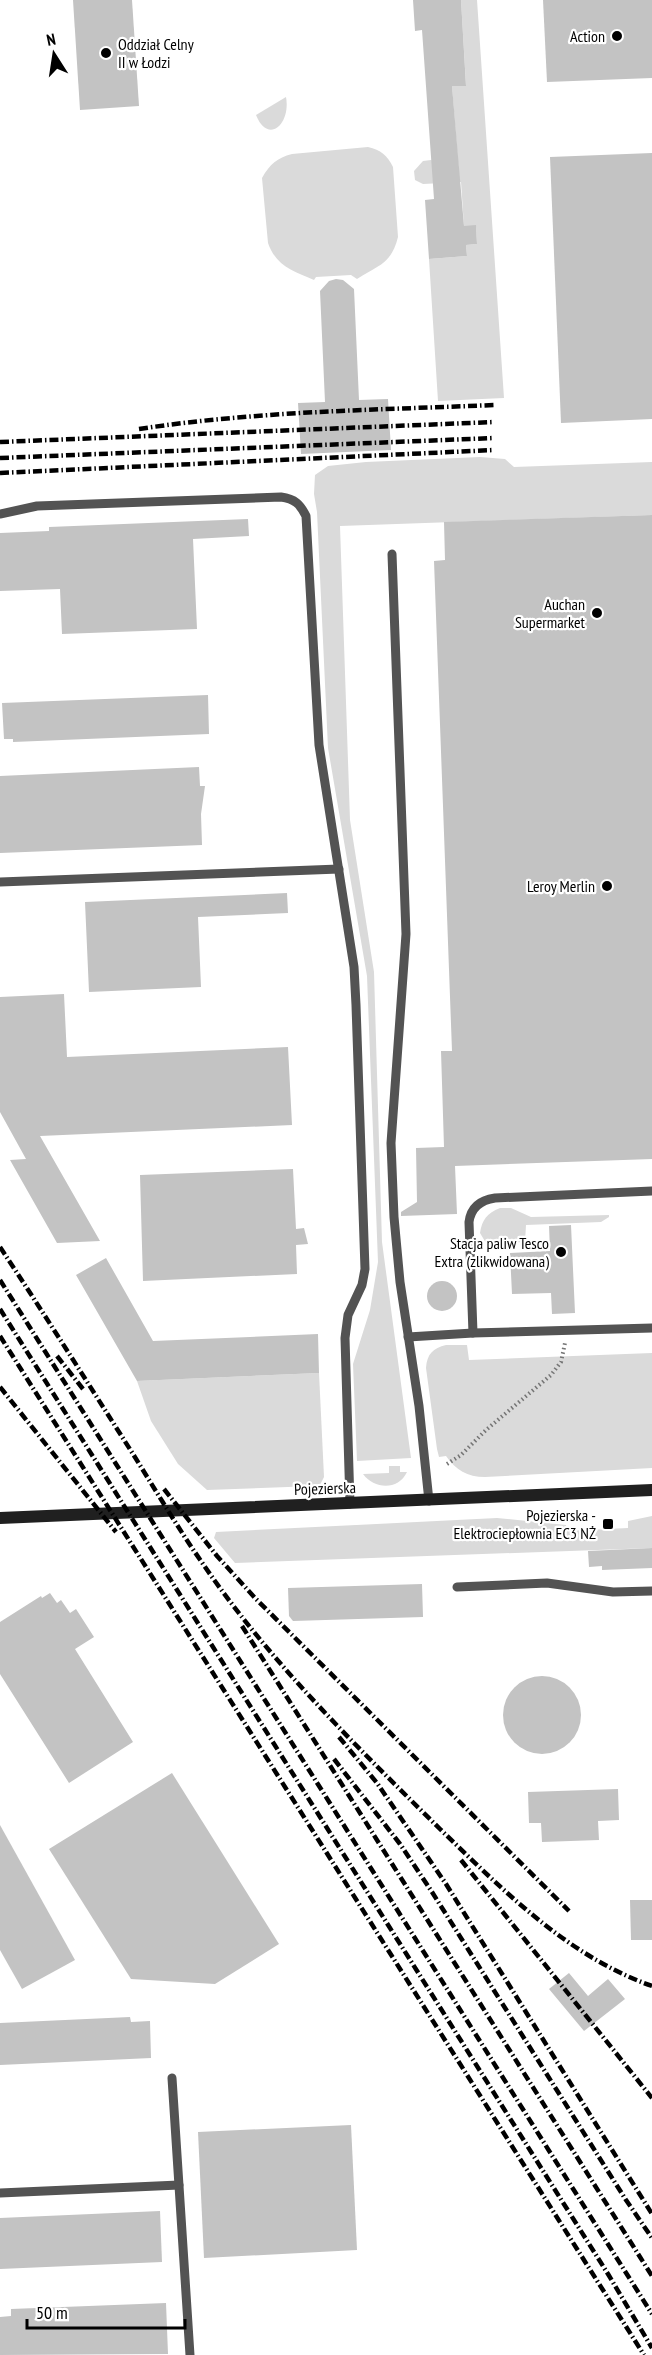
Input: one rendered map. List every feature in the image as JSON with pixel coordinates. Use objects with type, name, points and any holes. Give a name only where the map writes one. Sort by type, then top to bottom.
[{"type":"street","name":"Pojezierska","points":[[0,1518],[652,1490]]},
{"type":"lane","points":[[0,514],[37,506],[281,497],[293,499],[301,506],[308,527],[319,745],[354,967],[365,1269],[362,1285],[348,1315],[345,1338],[350,1504]]},
{"type":"lane","points":[[392,554],[406,934],[391,1143],[396,1246],[429,1501]]},
{"type":"lane","points":[[0,882],[339,869]]},
{"type":"lane","points":[[473,1333],[469,1222],[471,1214],[479,1203],[495,1198],[652,1191]]},
{"type":"lane","points":[[408,1337],[652,1328]]},
{"type":"lane","points":[[457,1587],[547,1583],[613,1593],[652,1591]]},
{"type":"lane","points":[[172,2078],[190,2355]]},
{"type":"lane","points":[[0,2193],[178,2185]]},
{"type":"path","points":[[447,1464],[461,1455],[486,1430],[551,1375],[561,1362],[567,1330]]},
{"type":"shaded area","points":[[461,0],[477,0],[504,398],[438,401],[429,259],[467,256],[466,245],[477,244],[476,226],[464,226],[461,182],[423,184],[415,180],[414,171],[423,161],[431,160],[459,174],[452,86],[466,85]]},
{"type":"shaded area","points":[[286,97],[287,107],[282,122],[272,130],[266,129],[256,115]]},
{"type":"shaded area","points":[[368,147],[383,154],[393,167],[398,237],[392,253],[383,263],[357,279],[351,275],[316,277],[314,280],[286,267],[271,251],[268,243],[262,178],[265,173],[282,157],[292,154]]},
{"type":"shaded area","points":[[480,457],[505,459],[514,467],[652,462],[652,515],[340,526],[350,820],[374,972],[382,1242],[411,1458],[357,1461],[353,1364],[370,1310],[378,1262],[367,976],[328,748],[317,512],[314,494],[315,475],[328,466]]},
{"type":"shaded area","points":[[500,1208],[511,1208],[531,1217],[609,1215],[609,1217],[601,1222],[526,1225],[525,1242],[486,1243],[480,1233],[482,1224],[488,1215]]},
{"type":"shaded area","points":[[446,1345],[467,1345],[469,1360],[652,1353],[652,1468],[485,1477],[462,1472],[446,1456],[439,1457],[426,1368],[432,1352]]},
{"type":"shaded area","points":[[319,1373],[324,1477],[320,1485],[315,1486],[207,1490],[178,1464],[151,1421],[137,1381]]},
{"type":"shaded area","points":[[389,1466],[400,1466],[400,1472],[407,1472],[403,1478],[392,1485],[373,1483],[363,1474],[389,1473]]},
{"type":"shaded area","points":[[652,1516],[652,1548],[235,1563],[214,1538],[216,1532],[497,1518],[566,1525],[567,1531],[628,1528],[628,1521]]},
{"type":"building","name":"Oddział Celny II w Łodzi","points":[[73,0],[132,0],[139,106],[80,110]]},
{"type":"building","points":[[413,0],[461,0],[466,86],[452,86],[464,226],[476,225],[477,244],[466,245],[467,256],[429,259],[425,200],[434,199],[422,30],[415,31]]},
{"type":"building","points":[[543,0],[652,0],[652,78],[547,82]]},
{"type":"building","points":[[652,153],[652,419],[561,423],[550,157]]},
{"type":"building","points":[[343,280],[354,289],[359,400],[388,399],[391,450],[301,454],[298,403],[325,402],[320,291],[329,281]]},
{"type":"building","points":[[652,515],[652,1159],[455,1166],[457,1214],[401,1216],[401,1212],[417,1202],[416,1148],[444,1147],[441,1051],[452,1051],[434,561],[445,560],[444,522]]},
{"type":"building","points":[[248,519],[249,536],[193,539],[197,629],[62,634],[60,589],[0,591],[0,533],[49,531],[49,527]]},
{"type":"building","points":[[208,695],[209,734],[13,742],[13,739],[4,739],[2,703]]},
{"type":"building","points":[[199,767],[200,786],[205,786],[201,814],[202,845],[0,853],[0,776]]},
{"type":"building","points":[[287,893],[288,913],[198,917],[201,987],[89,992],[85,902]]},
{"type":"building","points":[[64,994],[67,1057],[288,1047],[292,1125],[40,1136],[100,1241],[57,1243],[10,1160],[26,1159],[0,1112],[0,997]]},
{"type":"building","points":[[293,1169],[296,1229],[304,1228],[308,1244],[296,1245],[297,1274],[143,1281],[140,1175]]},
{"type":"building","points":[[571,1225],[575,1313],[552,1314],[551,1293],[512,1294],[510,1253],[550,1251],[549,1226]]},
{"type":"building","points":[[106,1258],[153,1341],[318,1334],[319,1373],[137,1381],[76,1275]]},
{"type":"building","points":[[442,1281],[448,1282],[456,1290],[456,1302],[448,1310],[442,1311],[436,1310],[428,1302],[427,1296],[428,1290],[436,1282]]},
{"type":"building","points":[[652,1548],[652,1568],[602,1570],[602,1566],[589,1567],[588,1551]]},
{"type":"building","points":[[422,1584],[423,1617],[293,1621],[289,1616],[288,1588]]},
{"type":"building","points":[[50,1593],[57,1603],[61,1600],[70,1613],[76,1609],[94,1637],[75,1649],[133,1742],[69,1783],[0,1674],[0,1622],[41,1596],[42,1598]]},
{"type":"building","points":[[542,1676],[557,1679],[574,1693],[581,1715],[578,1730],[564,1747],[542,1754],[527,1751],[510,1737],[503,1715],[506,1700],[520,1683]]},
{"type":"building","points":[[172,1773],[279,1944],[215,1984],[131,1979],[49,1849]]},
{"type":"building","points":[[618,1789],[619,1820],[598,1821],[599,1840],[542,1842],[541,1823],[529,1823],[528,1792]]},
{"type":"building","points":[[0,1825],[75,1960],[22,1989],[0,1950]]},
{"type":"building","points":[[630,1900],[652,1900],[652,1940],[631,1940]]},
{"type":"building","points":[[569,1973],[588,1996],[608,1979],[625,1999],[584,2031],[549,1989]]},
{"type":"building","points":[[130,2017],[131,2022],[150,2021],[151,2058],[0,2065],[0,2023]]},
{"type":"building","points":[[351,2125],[357,2250],[204,2258],[198,2132]]},
{"type":"building","points":[[160,2211],[162,2262],[0,2269],[0,2218]]},
{"type":"building","points":[[166,2303],[168,2354],[0,2355],[0,2317],[11,2316],[11,2309]]},
{"type":"railway","points":[[139,429],[272,415],[495,405]]},
{"type":"railway","points":[[0,442],[494,422]]},
{"type":"railway","points":[[0,458],[494,438]]},
{"type":"railway","points":[[0,473],[494,450]]},
{"type":"railway","points":[[0,1247],[194,1550],[229,1600],[285,1669],[377,1766],[512,1898],[564,1939],[592,1957],[652,1986]]},
{"type":"railway","points":[[0,1280],[652,2314]]},
{"type":"railway","points":[[0,1309],[608,2274],[652,2348]]},
{"type":"railway","points":[[0,1336],[644,2355]]},
{"type":"railway","points":[[57,1356],[83,1389]]},
{"type":"railway","points":[[0,1387],[116,1532]]},
{"type":"railway","points":[[164,1489],[217,1556],[256,1599],[569,1911]]},
{"type":"railway","points":[[242,1626],[652,2276]]},
{"type":"railway","points":[[339,1737],[377,1783],[446,1884],[652,2214]]},
{"type":"railway","points":[[334,1759],[400,1844],[432,1892],[652,2238]]},
{"type":"railway","points":[[461,1860],[652,2098]]},
{"type":"place","name":"Action","points":[[617,36]]},
{"type":"place","name":"Oddział Celny II w Łodzi","points":[[106,53]]},
{"type":"place","name":"Auchan Supermarket","points":[[597,613]]},
{"type":"place","name":"Leroy Merlin","points":[[607,886]]},
{"type":"place","name":"Stacja paliw Tesco Extra (zlikwidowana)","points":[[561,1252]]},
{"type":"place","name":"Pojezierska - Elektrociepłownia EC3 NŻ","points":[[608,1524]]}]
